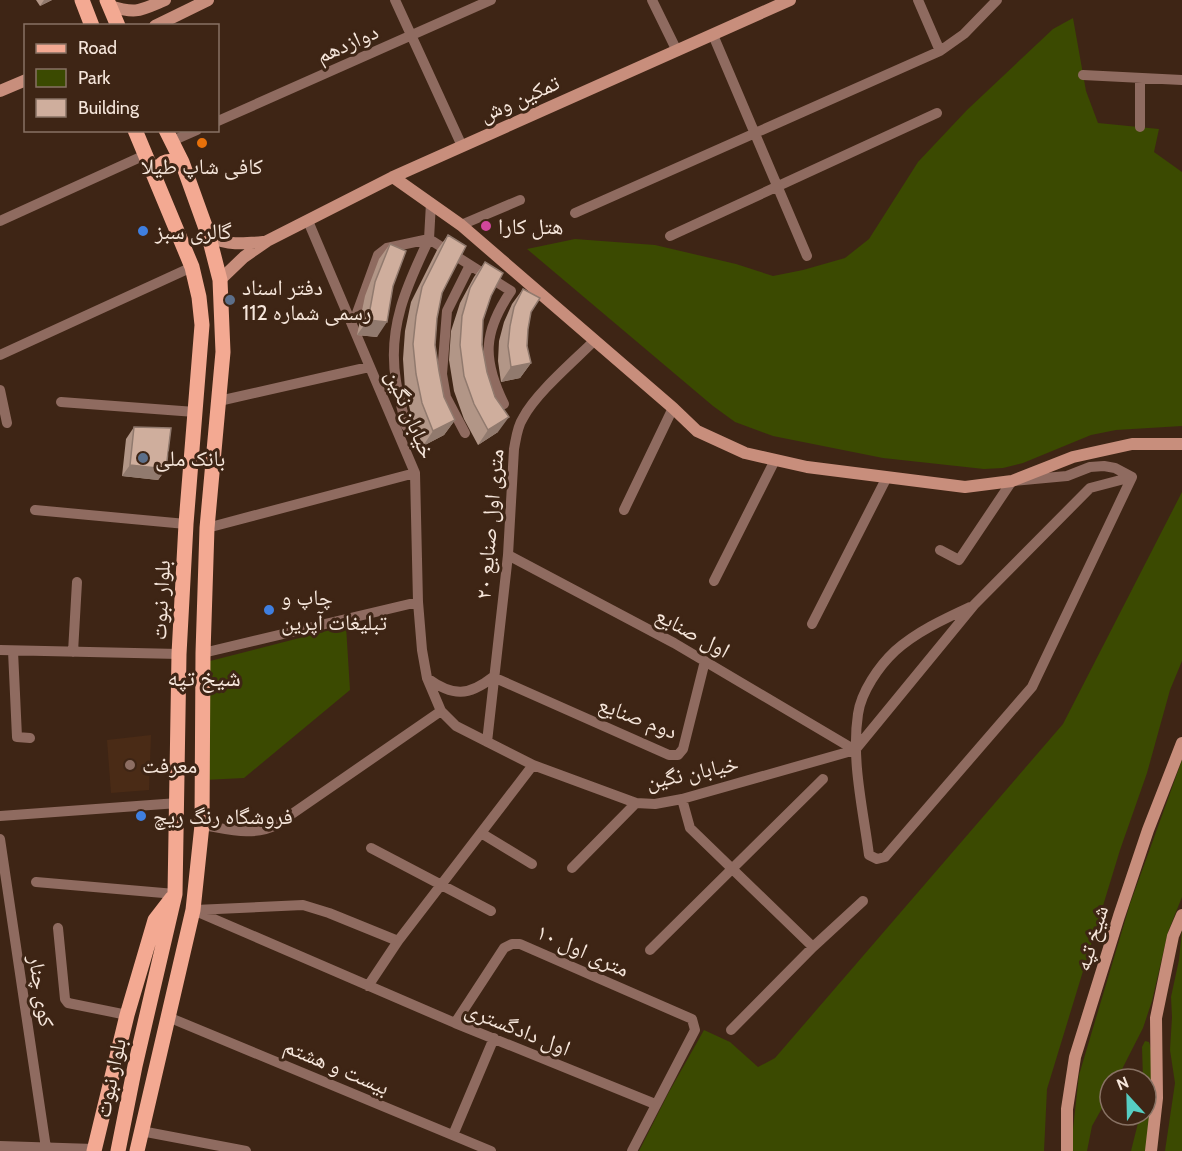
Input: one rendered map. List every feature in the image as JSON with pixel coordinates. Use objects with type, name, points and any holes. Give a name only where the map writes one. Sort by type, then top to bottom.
[{"type":"main road","points":[[108,3],[117,24]]},
{"type":"main road","name":"بلوار نبوت","points":[[118,1151],[135,1066],[175,894],[179,654],[186,524],[202,325],[199,297],[192,267],[136,132]]},
{"type":"main road","name":"بلوار نبوت","points":[[137,1151],[193,910],[202,825],[203,654],[207,528],[223,352],[220,280],[209,237],[182,162],[169,136]]},
{"type":"main road","points":[[156,178],[159,166],[164,162],[182,162]]},
{"type":"main road","points":[[94,1150],[127,1015],[155,920],[175,894]]},
{"type":"street","points":[[108,3],[131,12],[165,0]]},
{"type":"street","points":[[159,24],[208,0]]},
{"type":"street","points":[[395,0],[462,146]]},
{"type":"street","name":"دوازدهم","points":[[219,121],[491,0]]},
{"type":"street","points":[[652,0],[677,51]]},
{"type":"street","name":"تمکین وش","points":[[267,242],[393,177],[790,0]]},
{"type":"street","points":[[918,0],[940,51]]},
{"type":"street","points":[[575,213],[940,51],[964,34],[997,0]]},
{"type":"street","points":[[713,35],[807,256]]},
{"type":"street","points":[[1083,75],[1182,80]]},
{"type":"street","points":[[1140,78],[1140,127]]},
{"type":"street","points":[[0,91],[24,81]]},
{"type":"street","points":[[670,236],[778,188],[937,112]]},
{"type":"street","points":[[169,136],[188,132]]},
{"type":"street","points":[[0,220],[145,155]]},
{"type":"street","points":[[393,177],[461,225],[697,430],[745,453],[807,467],[965,487],[1066,476],[1090,467],[1104,466],[1115,468],[1132,477]]},
{"type":"street","points":[[461,225],[520,200]]},
{"type":"street","points":[[406,426],[396,379],[395,342],[398,313],[406,286],[429,239],[431,203]]},
{"type":"street","name":"خیابان نگین","points":[[308,221],[415,473],[418,602],[427,678],[441,711],[456,726],[533,765],[636,803],[655,804],[682,799],[855,750]]},
{"type":"street","points":[[209,237],[236,245],[267,242]]},
{"type":"street","points":[[357,313],[378,255],[387,248],[429,239],[511,291],[499,308],[489,334],[492,380],[504,404]]},
{"type":"street","points":[[220,280],[244,257],[267,242]]},
{"type":"street","points":[[465,433],[446,397],[442,374],[447,311],[470,265]]},
{"type":"street","points":[[0,355],[192,267]]},
{"type":"street","name":"۲۰ متری اول صنایع","points":[[487,742],[508,555],[514,449],[522,419],[532,403],[595,340]]},
{"type":"street","points":[[219,401],[369,367]]},
{"type":"street","points":[[0,390],[7,423]]},
{"type":"street","points":[[61,402],[195,412]]},
{"type":"street","points":[[624,510],[673,408]]},
{"type":"street","points":[[940,550],[959,560],[1012,482],[1073,457],[1132,444],[1182,444]]},
{"type":"street","points":[[714,581],[775,460]]},
{"type":"street","points":[[207,528],[415,473]]},
{"type":"street","points":[[813,624],[887,477]]},
{"type":"street","points":[[855,750],[974,605],[1090,488],[1132,477]]},
{"type":"street","points":[[974,605],[938,622],[895,651],[867,689],[858,711],[855,750],[869,855],[877,859],[885,857],[1032,687],[1132,477]]},
{"type":"street","points":[[35,510],[186,524]]},
{"type":"street","name":"اول صنایع","points":[[508,555],[705,661],[855,750]]},
{"type":"street","points":[[73,652],[77,582]]},
{"type":"street","points":[[203,654],[418,602]]},
{"type":"street","points":[[0,650],[179,654]]},
{"type":"street","points":[[13,651],[17,737],[30,738]]},
{"type":"street","name":"دوم صنایع","points":[[494,677],[669,755],[678,755],[683,749],[705,661]]},
{"type":"street","points":[[427,678],[442,689],[460,693],[479,688],[494,677]]},
{"type":"street","points":[[202,825],[249,832],[264,831],[441,711]]},
{"type":"street","name":"شیخ تپه","points":[[1067,1151],[1067,1109],[1075,1057],[1126,894],[1182,743]]},
{"type":"street","points":[[368,986],[398,941],[533,765]]},
{"type":"street","points":[[650,950],[823,779]]},
{"type":"street","points":[[682,799],[690,828],[813,947]]},
{"type":"street","points":[[0,816],[178,803]]},
{"type":"street","points":[[572,868],[636,803]]},
{"type":"street","points":[[481,833],[531,864]]},
{"type":"street","name":"کوی چنار","points":[[0,840],[46,1148]]},
{"type":"street","points":[[371,848],[491,911]]},
{"type":"street","points":[[36,882],[175,894]]},
{"type":"street","points":[[732,1030],[813,947],[863,901]]},
{"type":"street","points":[[193,910],[303,905],[398,941]]},
{"type":"street","name":"اول دادگستری","points":[[193,910],[455,1023],[655,1104]]},
{"type":"street","points":[[1151,1151],[1157,1098],[1156,1018],[1173,936],[1182,915]]},
{"type":"street","points":[[58,928],[68,1003],[127,1015]]},
{"type":"street","name":"۱۰ متری اول","points":[[455,1023],[504,948],[512,944],[520,944],[692,1019],[695,1030],[655,1104]]},
{"type":"street","name":"بیست و هشتم","points":[[168,1017],[491,1151]]},
{"type":"street","points":[[453,1135],[494,1038]]},
{"type":"street","points":[[632,1151],[655,1104]]},
{"type":"street","points":[[141,1131],[246,1151]]},
{"type":"street","points":[[0,1146],[24,1149],[94,1150]]},
{"type":"shaded area","name":"معرفت","points":[[151,735],[149,790],[111,793],[107,740]]},
{"type":"green space","points":[[1073,18],[1086,91],[1098,123],[1159,129],[1154,152],[1182,172],[1182,426],[1116,430],[1091,435],[1023,463],[1003,468],[984,469],[883,458],[773,436],[735,422],[713,406],[527,249],[575,239],[655,245],[736,264],[773,276],[845,258],[869,239],[918,162],[967,110],[1053,29]]},
{"type":"green space","points":[[1182,492],[1182,661],[1170,690],[1147,773],[1120,850],[1047,1089],[1044,1151],[639,1151],[704,1030],[730,1042],[758,1067],[775,1058],[1063,724]]},
{"type":"green space","points":[[346,626],[350,690],[244,778],[204,780],[206,662]]},
{"type":"green space","points":[[1182,760],[1182,897],[1168,932],[1152,1001],[1143,1028],[1123,1067],[1098,1067],[1098,1115],[1092,1126],[1087,1151],[1073,1151],[1079,1075],[1130,904]]},
{"type":"green space","points":[[1182,929],[1182,1151],[1165,1151],[1175,1083],[1170,1050],[1171,997],[1179,960]]},
{"type":"green space","points":[[1145,1041],[1149,1042],[1152,1067],[1143,1067],[1142,1047]]},
{"type":"green space","points":[[1137,1127],[1150,1127],[1146,1151],[1131,1151]]},
{"type":"building","points":[[448,235],[466,246],[442,293],[435,345],[444,397],[455,420],[433,431],[422,403],[413,344],[422,287]]},
{"type":"building","points":[[390,244],[406,251],[393,286],[387,322],[368,320],[375,282]]},
{"type":"building","points":[[485,262],[503,273],[491,296],[483,320],[482,345],[495,397],[509,417],[488,430],[474,404],[464,376],[460,345],[462,316],[470,288]]},
{"type":"building","points":[[523,289],[540,298],[531,312],[528,329],[527,346],[531,363],[511,367],[508,346],[510,326],[514,307]]},
{"type":"building","points":[[134,427],[171,428],[166,469],[130,465]]},
{"type":"place","name":"کافی شاپ طیلا","points":[[202,143]]},
{"type":"place","name":"هتل کارا","points":[[486,226]]},
{"type":"place","name":"گالری سبز","points":[[143,231]]},
{"type":"place","name":"دفتر اسناد رسمی شماره 112","points":[[230,300]]},
{"type":"place","name":"بانک ملی","points":[[143,458]]},
{"type":"place","name":"چاپ و تبلیغات آپرین","points":[[269,610]]},
{"type":"place","name":"معرفت","points":[[130,765]]},
{"type":"place","name":"فروشگاه رنگ ریچ","points":[[141,816]]},
{"type":"district","name":"شیخ تپه","points":[[204,678]]}]
